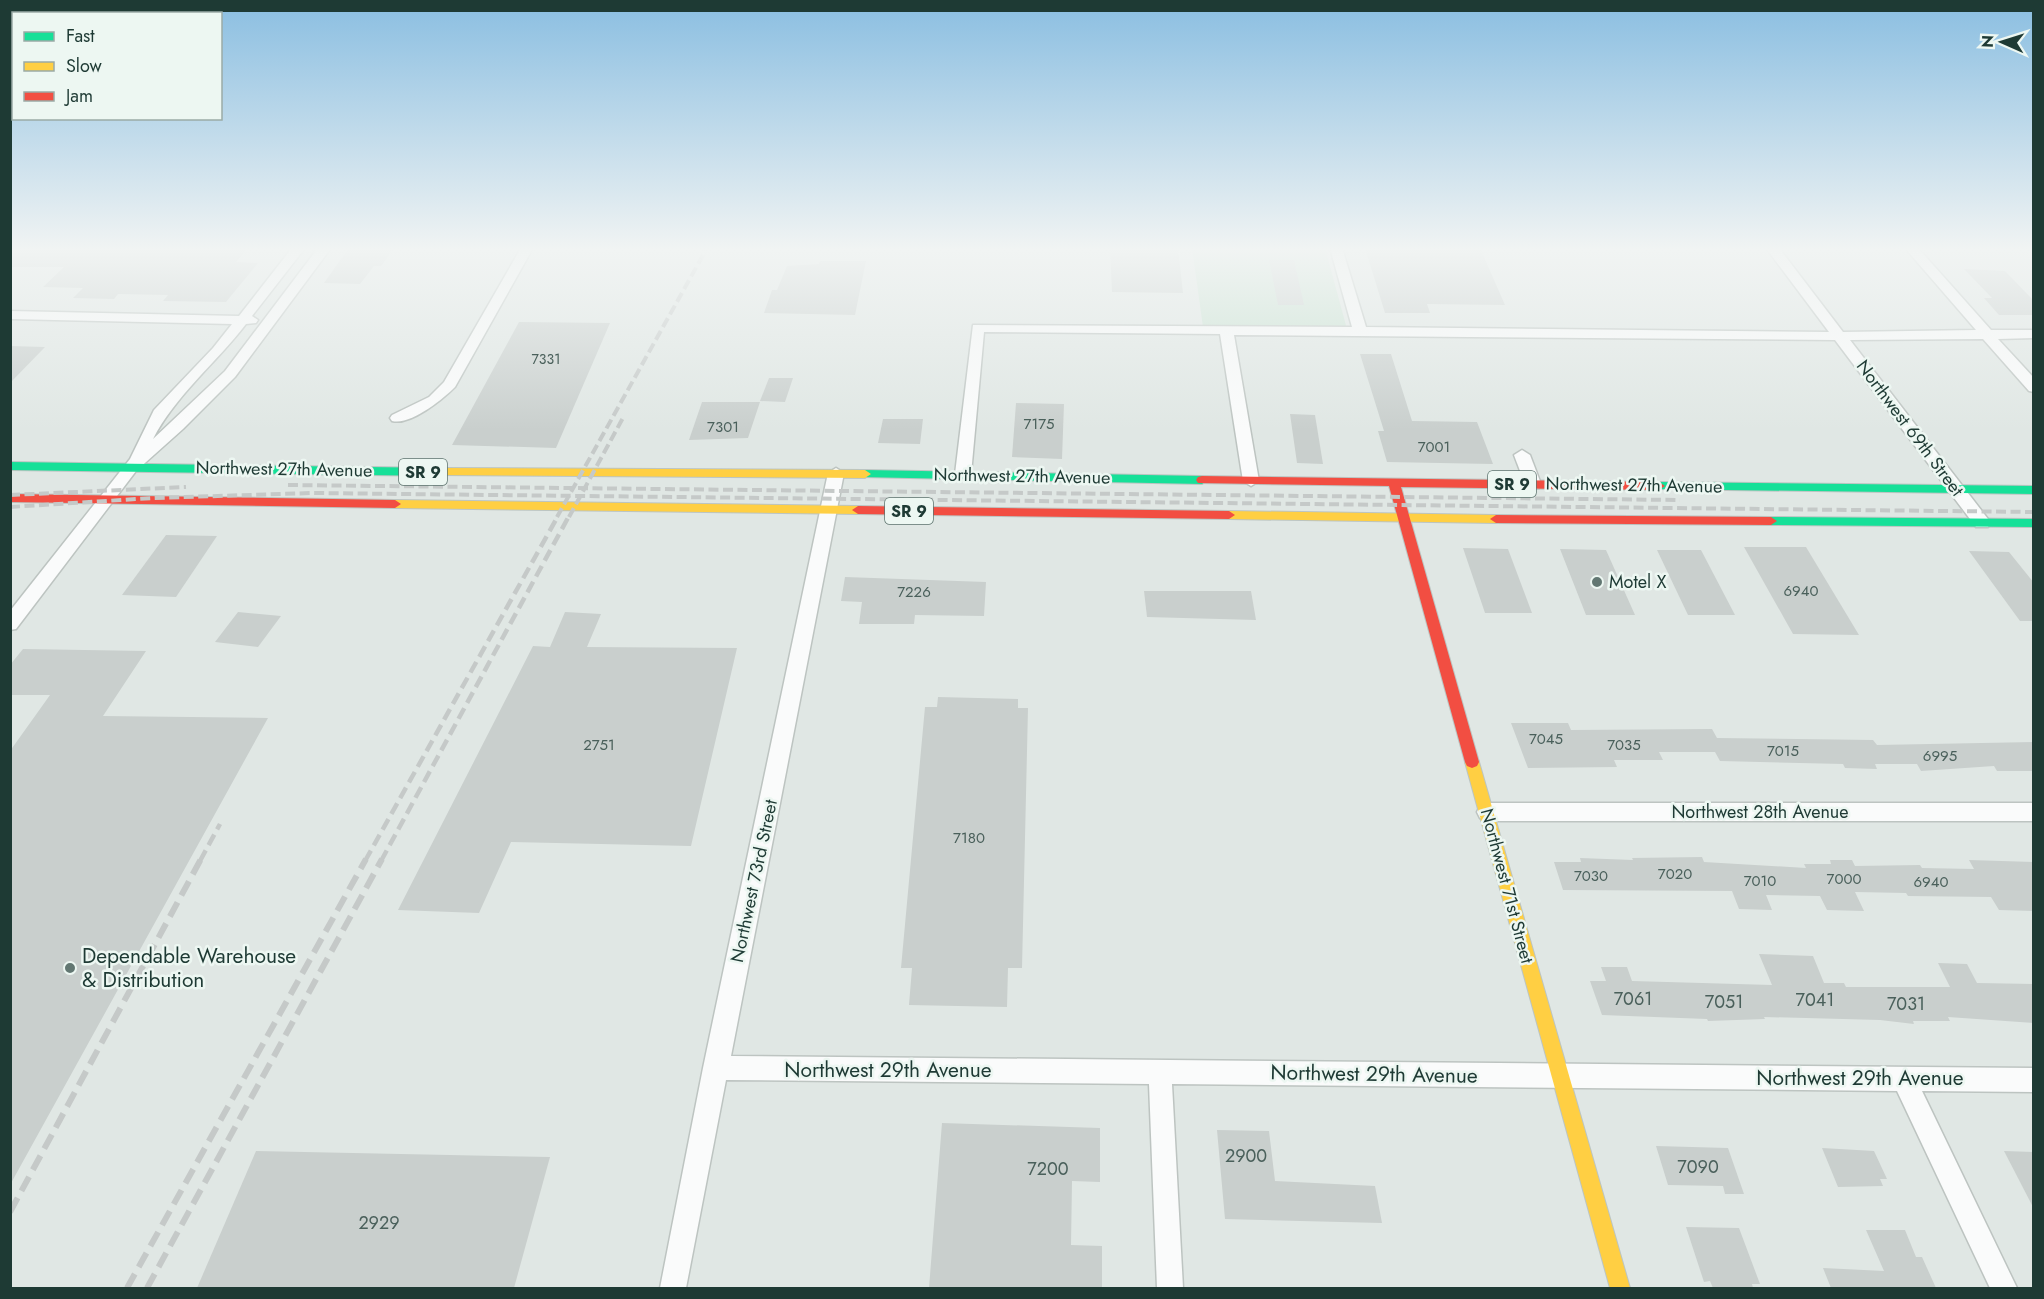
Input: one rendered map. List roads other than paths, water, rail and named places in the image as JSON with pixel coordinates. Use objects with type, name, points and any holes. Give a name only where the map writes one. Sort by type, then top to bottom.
[{"type":"main road","name":"Northwest 27th Avenue","points":[[10,466],[560,474],[963,474],[1394,484],[1533,483],[2034,490]]},
{"type":"main road","name":"Northwest 71st Street","points":[[1394,484],[1620,1288]]},
{"type":"main road","name":"Northwest 27th Avenue","points":[[10,498],[1404,518],[2034,523]]},
{"type":"street","points":[[10,624],[130,467],[159,413],[218,351],[251,309]]},
{"type":"street","points":[[130,467],[178,426],[230,374],[279,309]]},
{"type":"street","points":[[397,418],[434,400],[450,384],[493,309]]},
{"type":"street","points":[[1353,309],[1360,332]]},
{"type":"street","name":"Northwest 69th Street","points":[[1818,309],[1982,523]]},
{"type":"street","points":[[1965,309],[2034,388]]},
{"type":"street","points":[[10,315],[270,321]]},
{"type":"street","points":[[963,474],[978,328],[1839,336],[2034,334]]},
{"type":"street","points":[[1227,332],[1251,481]]},
{"type":"street","points":[[1522,455],[1533,483]]},
{"type":"street","name":"Northwest 73rd Street","points":[[673,1288],[836,473]]},
{"type":"street","name":"Northwest 28th Avenue","points":[[1487,812],[2034,812]]},
{"type":"street","name":"Northwest 29th Avenue","points":[[716,1068],[2034,1080]]},
{"type":"street","points":[[1160,1072],[1170,1288]]},
{"type":"street","points":[[1904,1078],[2004,1288]]},
{"type":"railway","points":[[573,488],[673,309]]},
{"type":"railway","points":[[585,488],[624,416]]},
{"type":"railway","points":[[288,485],[573,488]]},
{"type":"railway","points":[[10,495],[186,487]]},
{"type":"railway","points":[[569,496],[573,488]]},
{"type":"railway","points":[[573,488],[585,488]]},
{"type":"railway","points":[[580,496],[585,488]]},
{"type":"railway","points":[[585,488],[1680,500]]},
{"type":"railway","points":[[10,507],[153,498],[313,493],[569,496]]},
{"type":"railway","points":[[557,517],[569,496]]},
{"type":"railway","points":[[569,496],[580,496]]},
{"type":"railway","points":[[569,517],[580,496]]},
{"type":"railway","points":[[580,496],[2034,512]]},
{"type":"railway","points":[[365,861],[558,516]]},
{"type":"railway","points":[[381,861],[569,516]]},
{"type":"railway","points":[[200,861],[220,824]]},
{"type":"railway","points":[[10,1212],[201,859]]},
{"type":"railway","points":[[127,1288],[366,859]]},
{"type":"railway","points":[[147,1288],[382,859]]},
{"type":"place","name":"Motel X","points":[[1597,582]]},
{"type":"place","name":"Dependable Warehouse & Distribution","points":[[70,968]]}]
